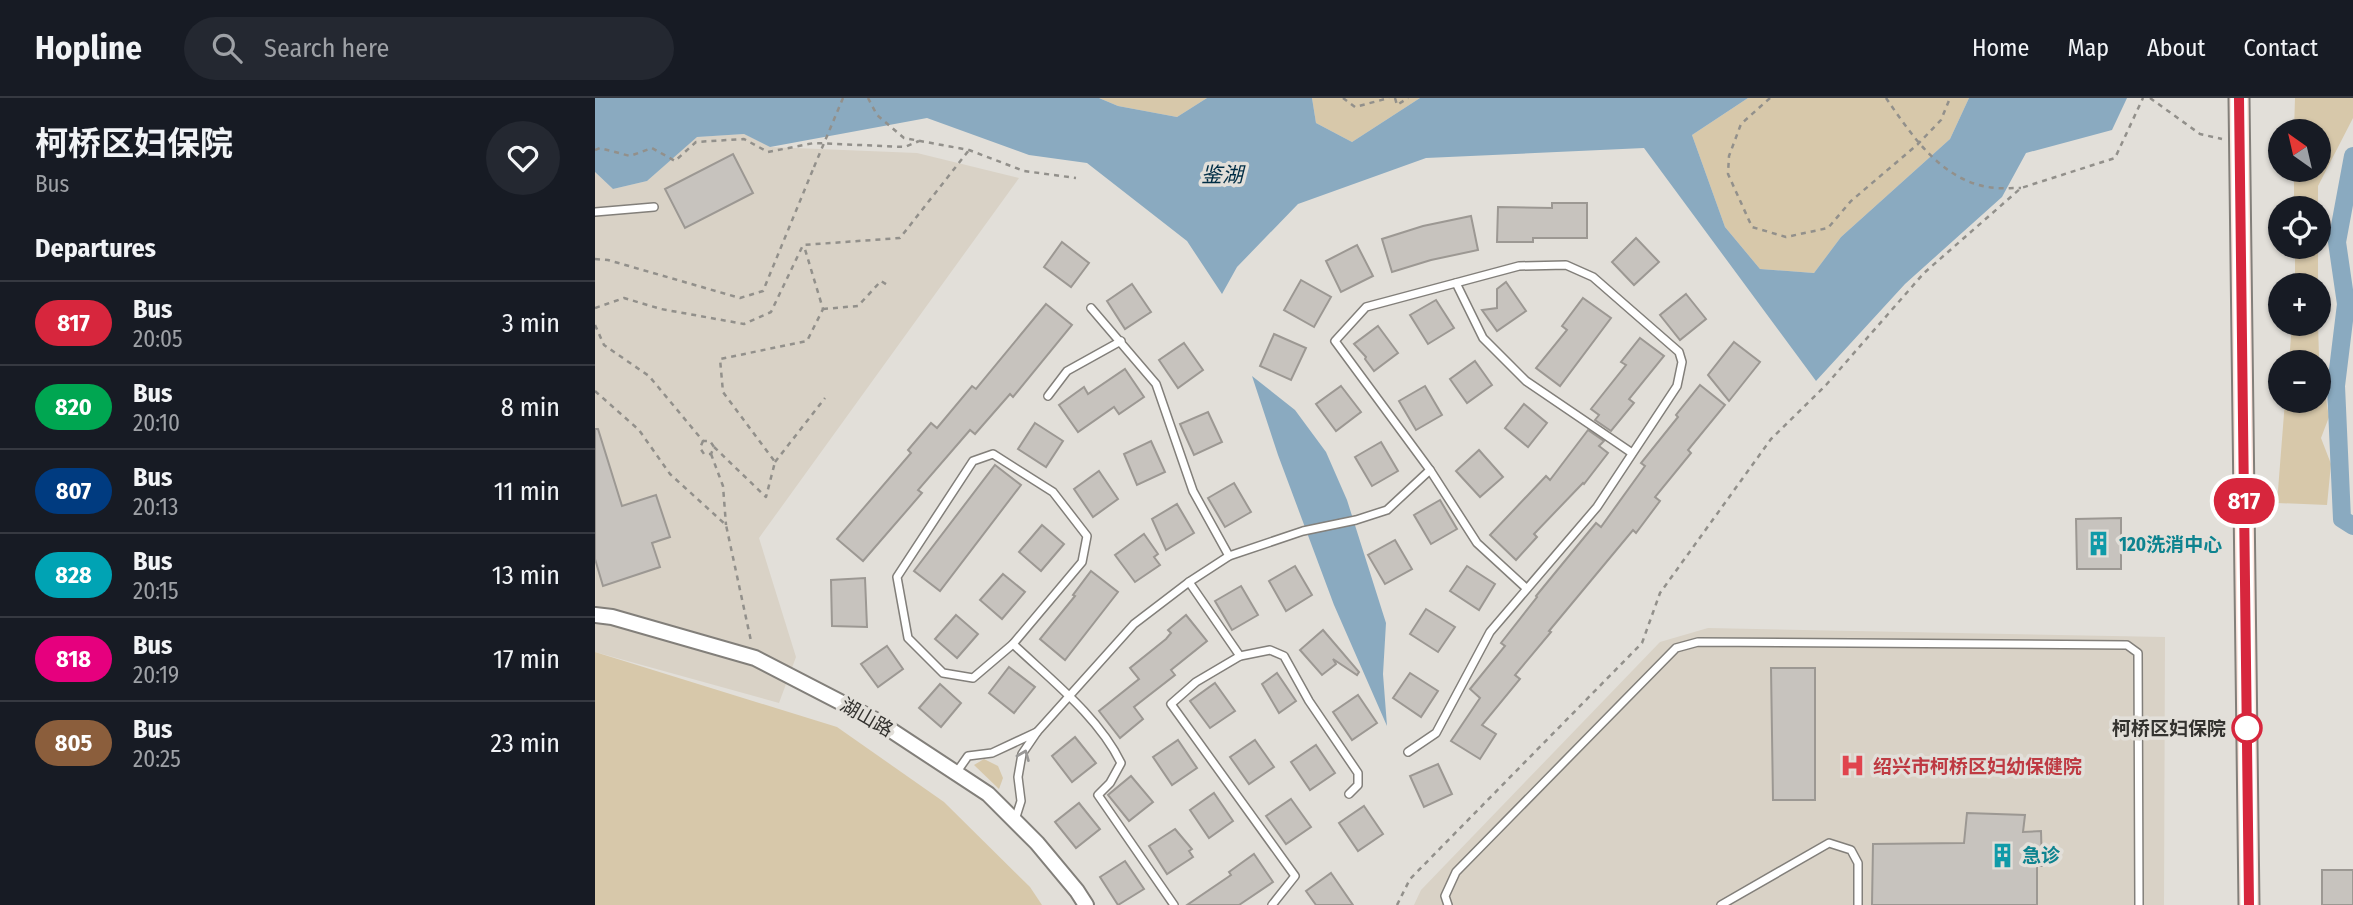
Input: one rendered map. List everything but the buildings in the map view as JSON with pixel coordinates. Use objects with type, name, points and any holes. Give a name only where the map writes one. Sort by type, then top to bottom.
[{"type":"street","points":[[2239,98],[2249,905]]},
{"type":"street","name":"湖山路","points":[[595,615],[612,617],[755,658],[877,721],[988,794],[1037,844],[1086,905]]},
{"type":"lane","points":[[595,212],[654,207]]},
{"type":"lane","points":[[1408,752],[1436,733],[1490,632],[1597,506],[1677,386],[1682,362],[1679,352],[1593,277],[1566,265],[1520,266],[1366,307],[1335,341],[1430,470],[1476,543],[1526,588]]},
{"type":"lane","points":[[1456,283],[1483,338],[1526,382],[1632,453]]},
{"type":"lane","points":[[1091,308],[1156,384],[1193,491],[1229,556]]},
{"type":"lane","points":[[1048,396],[1067,372],[1121,341]]},
{"type":"lane","points":[[993,454],[1053,492],[1087,536],[1082,562],[1013,644],[973,678],[943,673],[908,638],[897,577],[973,461],[993,454]]},
{"type":"lane","points":[[1014,821],[1021,801],[1018,777],[1022,754],[1037,732],[1134,624],[1229,556],[1303,531],[1356,520],[1387,510],[1430,470]]},
{"type":"lane","points":[[1189,583],[1240,656]]},
{"type":"lane","points":[[1448,905],[1445,896],[1456,872],[1675,648],[1698,642],[2127,645],[2139,653],[2139,905]]},
{"type":"lane","points":[[1013,644],[1069,696],[1112,744],[1121,764],[1110,783],[1098,795],[1174,905]]},
{"type":"lane","points":[[1272,905],[1295,876],[1171,704],[1196,682],[1240,656],[1270,650],[1284,656],[1309,701],[1358,773],[1358,785],[1349,794]]},
{"type":"lane","points":[[956,773],[968,756],[992,753],[1037,732]]},
{"type":"lane","points":[[1721,905],[1829,843],[1851,850],[1858,863],[1858,905]]},
{"type":"path","points":[[595,260],[608,260],[740,298],[763,291],[843,98]]},
{"type":"path","points":[[868,98],[877,115],[904,138],[969,150],[1024,171],[1076,178]]},
{"type":"path","points":[[1343,98],[1355,107],[1389,98]]},
{"type":"path","points":[[1395,98],[1397,105],[1408,98]]},
{"type":"path","points":[[1770,98],[1741,124],[1728,156],[1728,174],[1752,227],[1786,237],[1828,228],[1851,201],[1918,144],[1941,120],[1950,98]]},
{"type":"path","points":[[1886,98],[1918,144],[1953,174],[1986,187],[2021,188],[2115,158],[2143,98]]},
{"type":"path","points":[[2150,98],[2200,134],[2239,143]]},
{"type":"path","points":[[595,150],[600,148],[630,156],[652,148],[675,160],[696,142],[744,139],[768,152],[814,143],[905,147],[919,141]]},
{"type":"path","points":[[803,245],[900,238],[969,150]]},
{"type":"path","points":[[1397,905],[1410,879],[1642,643],[1660,593],[1771,439],[1826,385],[1924,273],[2021,188]]},
{"type":"path","points":[[595,308],[624,298],[661,309],[744,324],[771,312],[803,245]]},
{"type":"path","points":[[775,462],[723,393],[720,359],[807,341],[823,309],[803,245]]},
{"type":"path","points":[[823,309],[858,306],[881,281],[889,286]]},
{"type":"path","points":[[595,325],[604,345],[649,376],[703,442]]},
{"type":"path","points":[[595,391],[639,430],[670,474],[726,525]]},
{"type":"path","points":[[703,442],[710,441],[766,497],[775,462],[825,398]]},
{"type":"path","points":[[703,442],[700,448],[704,454],[711,454]]},
{"type":"path","points":[[714,447],[711,454],[723,486],[726,525],[755,658]]},
{"type":"shaded area","points":[[1099,98],[1207,98],[1177,117],[1118,106]]},
{"type":"shaded area","points":[[1312,98],[1420,98],[1352,142],[1316,123]]},
{"type":"shaded area","points":[[1748,98],[1969,98],[1950,139],[1841,237],[1814,273],[1760,269],[1725,227],[1692,135]]},
{"type":"shaded area","points":[[2295,98],[2353,98],[2353,118],[2331,161],[2331,119],[2294,119]]},
{"type":"shaded area","points":[[744,134],[770,147],[917,153],[1019,178],[759,538],[796,657],[779,703],[595,652],[595,172],[613,189],[647,181],[696,137]]},
{"type":"shaded area","points":[[2294,182],[2320,182],[2318,196],[2294,196]]},
{"type":"shaded area","points":[[2295,259],[2318,259],[2318,273],[2295,273]]},
{"type":"shaded area","points":[[2291,336],[2318,336],[2319,350],[2290,350]]},
{"type":"shaded area","points":[[2284,413],[2328,413],[2321,438],[2331,464],[2327,505],[2277,503]]},
{"type":"shaded area","name":"绍兴市柯桥区妇幼保健院","points":[[1708,628],[2165,637],[2164,905],[1414,905],[1421,890],[1660,642]]},
{"type":"shaded area","points":[[595,652],[837,727],[944,802],[1030,887],[1042,905],[595,905]]},
{"type":"shaded area","points":[[984,759],[998,766],[1003,778],[999,789],[974,765]]},
{"type":"water","name":"鉴湖","points":[[595,98],[1099,98],[1118,106],[1177,117],[1207,98],[1312,98],[1316,123],[1352,142],[1420,98],[1748,98],[1692,135],[1725,227],[1760,269],[1814,273],[1841,237],[1950,139],[1969,98],[2127,98],[2112,130],[2026,153],[2002,197],[1905,284],[1816,381],[1644,148],[1426,158],[1298,204],[1237,267],[1222,294],[1187,241],[1087,163],[1029,155],[927,118],[770,147],[744,134],[697,137],[647,181],[613,189],[595,172]]},
{"type":"water","points":[[1252,376],[1295,410],[1326,452],[1347,500],[1386,623],[1383,674],[1387,726],[1334,605],[1278,455]]},
{"type":"waterway","points":[[2353,156],[2337,242],[2346,304],[2336,386],[2342,519],[2353,526]]},
{"type":"bus line","name":"817","points":[[2239,98],[2249,905]]},
{"type":"place","name":"120洗消中心","points":[[2099,544]]},
{"type":"place","name":"柯桥区妇保院","points":[[2247,728]]},
{"type":"place","name":"绍兴市柯桥区妇幼保健院","points":[[1853,766]]},
{"type":"place","name":"急诊","points":[[2002,855]]}]
